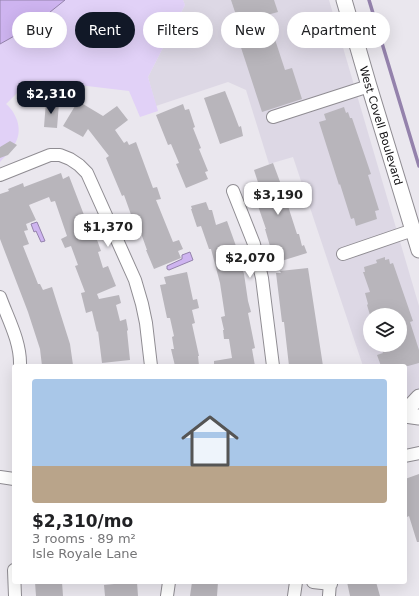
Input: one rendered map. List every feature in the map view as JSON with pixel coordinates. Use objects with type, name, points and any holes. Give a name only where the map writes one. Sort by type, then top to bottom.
[{"type":"main road","name":"West Covell Boulevard","points":[[344,0],[419,250]]},
{"type":"main road","points":[[407,411],[419,397]]},
{"type":"main road","points":[[407,414],[419,417]]},
{"type":"street","points":[[273,117],[369,86]]},
{"type":"street","points":[[0,175],[50,155],[60,155],[70,159],[87,173],[134,280],[146,323],[151,364]]},
{"type":"street","points":[[233,191],[254,244],[262,278],[273,364]]},
{"type":"street","points":[[342,254],[413,230]]},
{"type":"street","points":[[0,297],[18,347],[20,364]]},
{"type":"street","points":[[407,412],[419,409]]},
{"type":"street","points":[[407,456],[419,453]]},
{"type":"street","points":[[0,477],[12,479]]},
{"type":"street","points":[[15,584],[15,596]]},
{"type":"street","points":[[167,596],[169,584]]},
{"type":"street","points":[[294,596],[296,584]]},
{"type":"street","points":[[320,584],[330,587]]},
{"type":"shaded area","points":[[0,0],[65,0],[50,12],[12,12],[12,37],[0,44]]},
{"type":"shaded area","points":[[65,0],[183,0],[185,5],[181,12],[143,12],[143,48],[163,48],[148,77],[158,111],[140,117],[129,91],[37,80],[21,89],[6,104],[11,109],[17,120],[19,133],[12,148],[0,162],[0,44],[12,37],[12,48],[67,48],[67,12],[50,12]]},
{"type":"shaded area","points":[[183,0],[329,0],[333,12],[287,12],[287,48],[343,48],[419,306],[419,390],[407,398],[407,364],[362,364],[293,157],[269,164],[246,90],[228,82],[156,106],[148,77],[163,48],[213,48],[213,12],[181,12],[185,5]]},
{"type":"shaded area","points":[[37,222],[45,241],[41,242],[36,231],[34,232],[31,224]]},
{"type":"shaded area","points":[[190,252],[193,260],[169,270],[167,269],[167,266],[182,259],[182,255]]},
{"type":"building","points":[[231,0],[274,0],[278,12],[235,12]]},
{"type":"building","points":[[241,48],[278,48],[285,70],[292,68],[302,99],[262,112]]},
{"type":"building","points":[[225,91],[239,127],[241,126],[243,136],[220,144],[204,98]]},
{"type":"building","points":[[46,101],[59,103],[57,128],[44,127]]},
{"type":"building","points":[[78,101],[103,116],[117,106],[128,120],[115,130],[124,143],[127,141],[129,145],[136,142],[153,188],[157,187],[161,199],[156,200],[173,242],[179,240],[183,249],[178,251],[181,258],[154,269],[137,222],[134,223],[124,195],[122,196],[106,158],[109,156],[88,129],[83,137],[63,126]]},
{"type":"building","points":[[183,104],[185,110],[189,109],[195,127],[193,128],[201,148],[199,149],[208,171],[205,172],[208,179],[186,188],[176,164],[179,163],[171,144],[168,145],[156,115]]},
{"type":"building","points":[[344,107],[346,113],[348,112],[350,118],[352,118],[371,174],[368,175],[379,210],[375,211],[377,219],[356,226],[354,218],[351,219],[319,122],[326,120],[324,114]]},
{"type":"building","points":[[10,141],[17,145],[8,155],[0,158],[0,147]]},
{"type":"building","points":[[273,163],[289,206],[297,234],[299,234],[302,246],[304,245],[307,253],[278,262],[275,252],[272,253],[258,206],[265,204],[254,170]]},
{"type":"building","points":[[61,173],[63,179],[69,176],[89,228],[92,227],[96,237],[101,251],[98,252],[103,268],[108,266],[116,286],[97,294],[99,299],[119,295],[121,303],[116,305],[120,321],[126,319],[130,360],[102,363],[98,331],[97,332],[92,311],[86,313],[81,293],[85,292],[75,266],[78,265],[71,246],[65,248],[61,239],[67,236],[55,201],[51,202],[49,197],[29,205],[36,220],[26,224],[28,230],[24,231],[29,244],[23,246],[38,284],[40,284],[43,290],[52,287],[70,344],[73,364],[42,364],[40,349],[28,312],[0,239],[0,194],[23,183],[24,187]]},
{"type":"building","points":[[206,202],[209,210],[212,210],[216,225],[227,221],[244,274],[251,312],[248,313],[255,348],[252,349],[255,364],[214,364],[214,361],[232,358],[229,339],[224,339],[224,330],[221,317],[225,316],[220,283],[211,249],[209,249],[201,226],[197,227],[191,206]]},
{"type":"building","points":[[385,257],[385,260],[389,259],[390,264],[393,263],[413,321],[410,322],[419,350],[419,363],[408,366],[407,364],[380,364],[377,355],[383,352],[407,352],[407,308],[368,308],[365,293],[370,292],[363,272],[365,272],[364,267],[377,263],[376,260]]},
{"type":"building","points":[[308,268],[323,364],[289,364],[276,273],[281,273],[280,271]]},
{"type":"building","points":[[187,272],[193,300],[197,299],[199,308],[192,310],[195,323],[192,324],[199,356],[199,364],[175,364],[171,349],[174,349],[172,337],[174,336],[170,318],[167,318],[160,285],[166,284],[164,277]]},
{"type":"building","points":[[419,474],[419,542],[417,542],[409,516],[407,517],[407,478]]},
{"type":"building","points":[[35,584],[62,584],[63,596],[36,596]]},
{"type":"building","points":[[137,584],[138,596],[105,596],[104,585]]},
{"type":"building","points":[[192,584],[218,584],[217,596],[190,596]]},
{"type":"building","points":[[347,584],[377,584],[380,596],[350,596]]},
{"type":"waterway","points":[[369,0],[419,166]]}]
